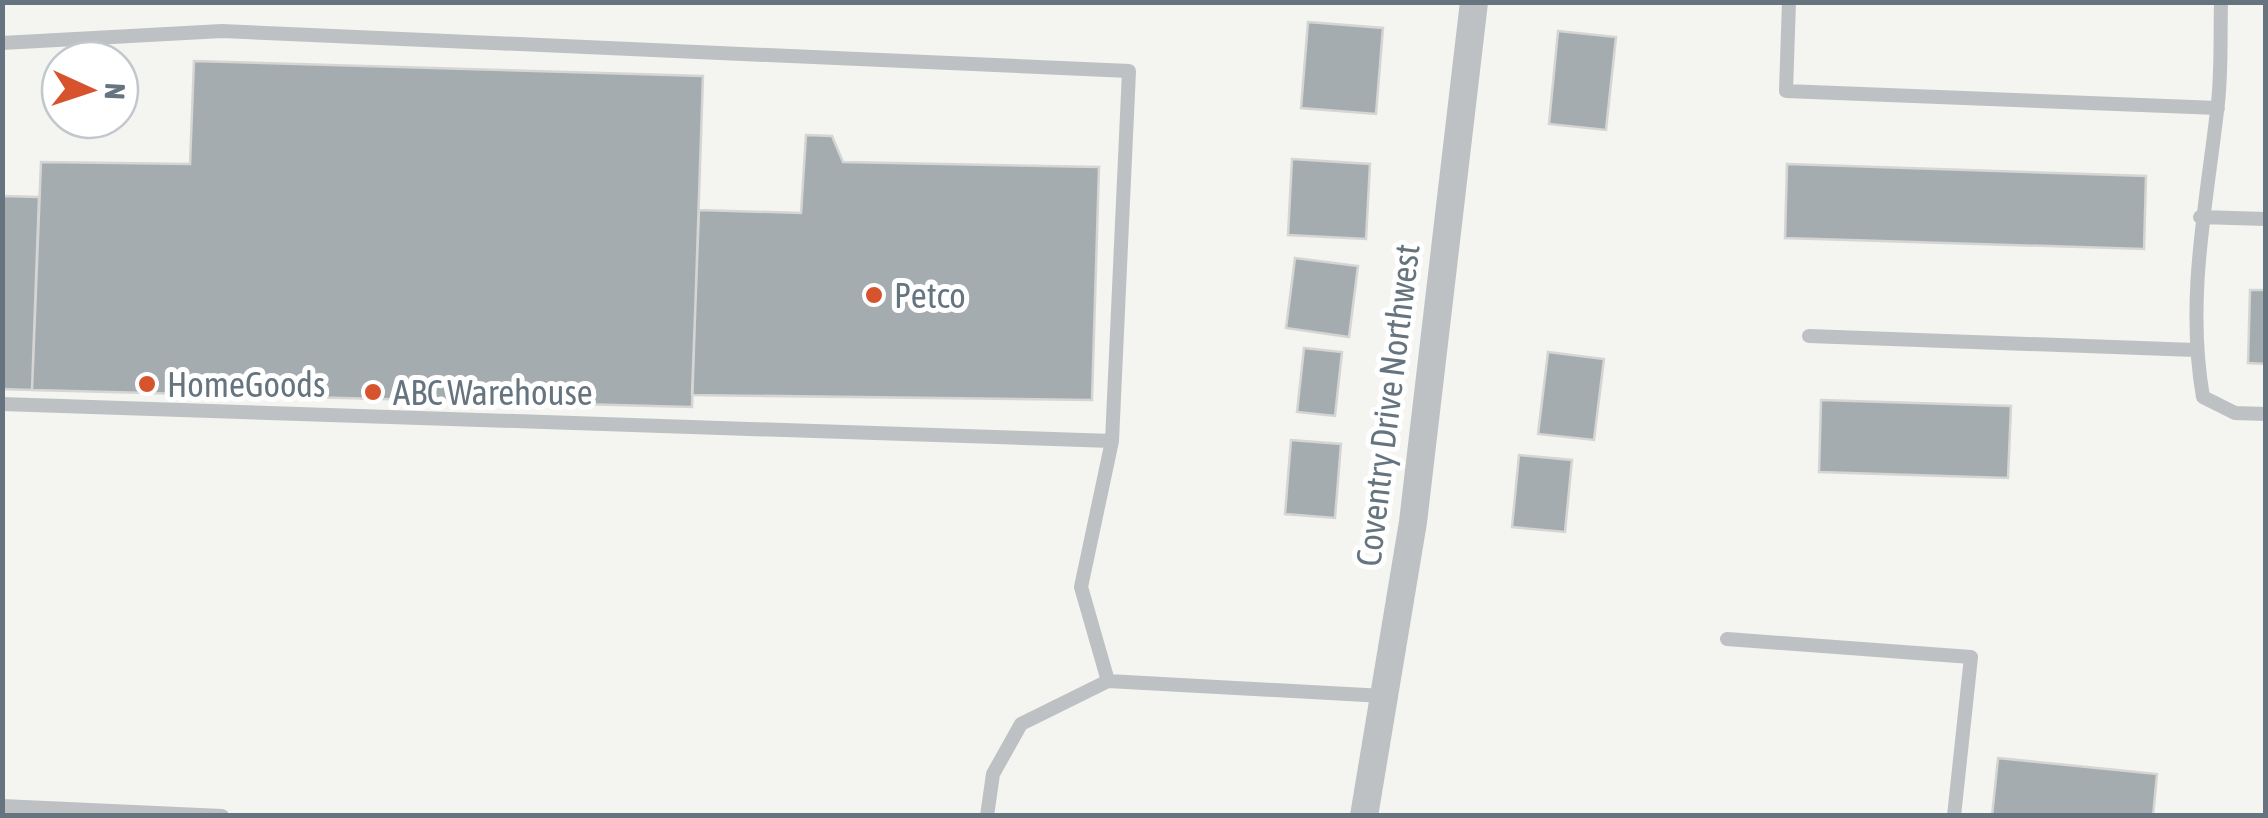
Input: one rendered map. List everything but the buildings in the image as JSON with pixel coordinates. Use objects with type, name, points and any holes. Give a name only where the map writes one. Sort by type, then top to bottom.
[{"type":"street","name":"Coventry Drive Northwest","points":[[1364,816],[1413,522],[1474,2]]},
{"type":"lane","points":[[1790,2],[1786,91],[2218,108]]},
{"type":"lane","points":[[2221,2],[2218,108],[2200,217],[2194,350],[2202,397],[2235,413],[2266,414]]},
{"type":"lane","points":[[2,43],[222,31],[1129,71],[1112,441],[1081,587],[1108,681]]},
{"type":"lane","points":[[2200,217],[2266,220]]},
{"type":"lane","points":[[1810,336],[2194,350]]},
{"type":"lane","points":[[2,404],[1112,441]]},
{"type":"lane","points":[[1728,639],[1970,657],[1954,816]]},
{"type":"lane","points":[[988,816],[993,774],[1021,724],[1108,681],[1384,696]]},
{"type":"lane","points":[[12,810],[222,816]]},
{"type":"place","name":"Petco","points":[[874,295]]},
{"type":"place","name":"HomeGoods","points":[[147,384]]},
{"type":"place","name":"ABC Warehouse","points":[[373,392]]}]
